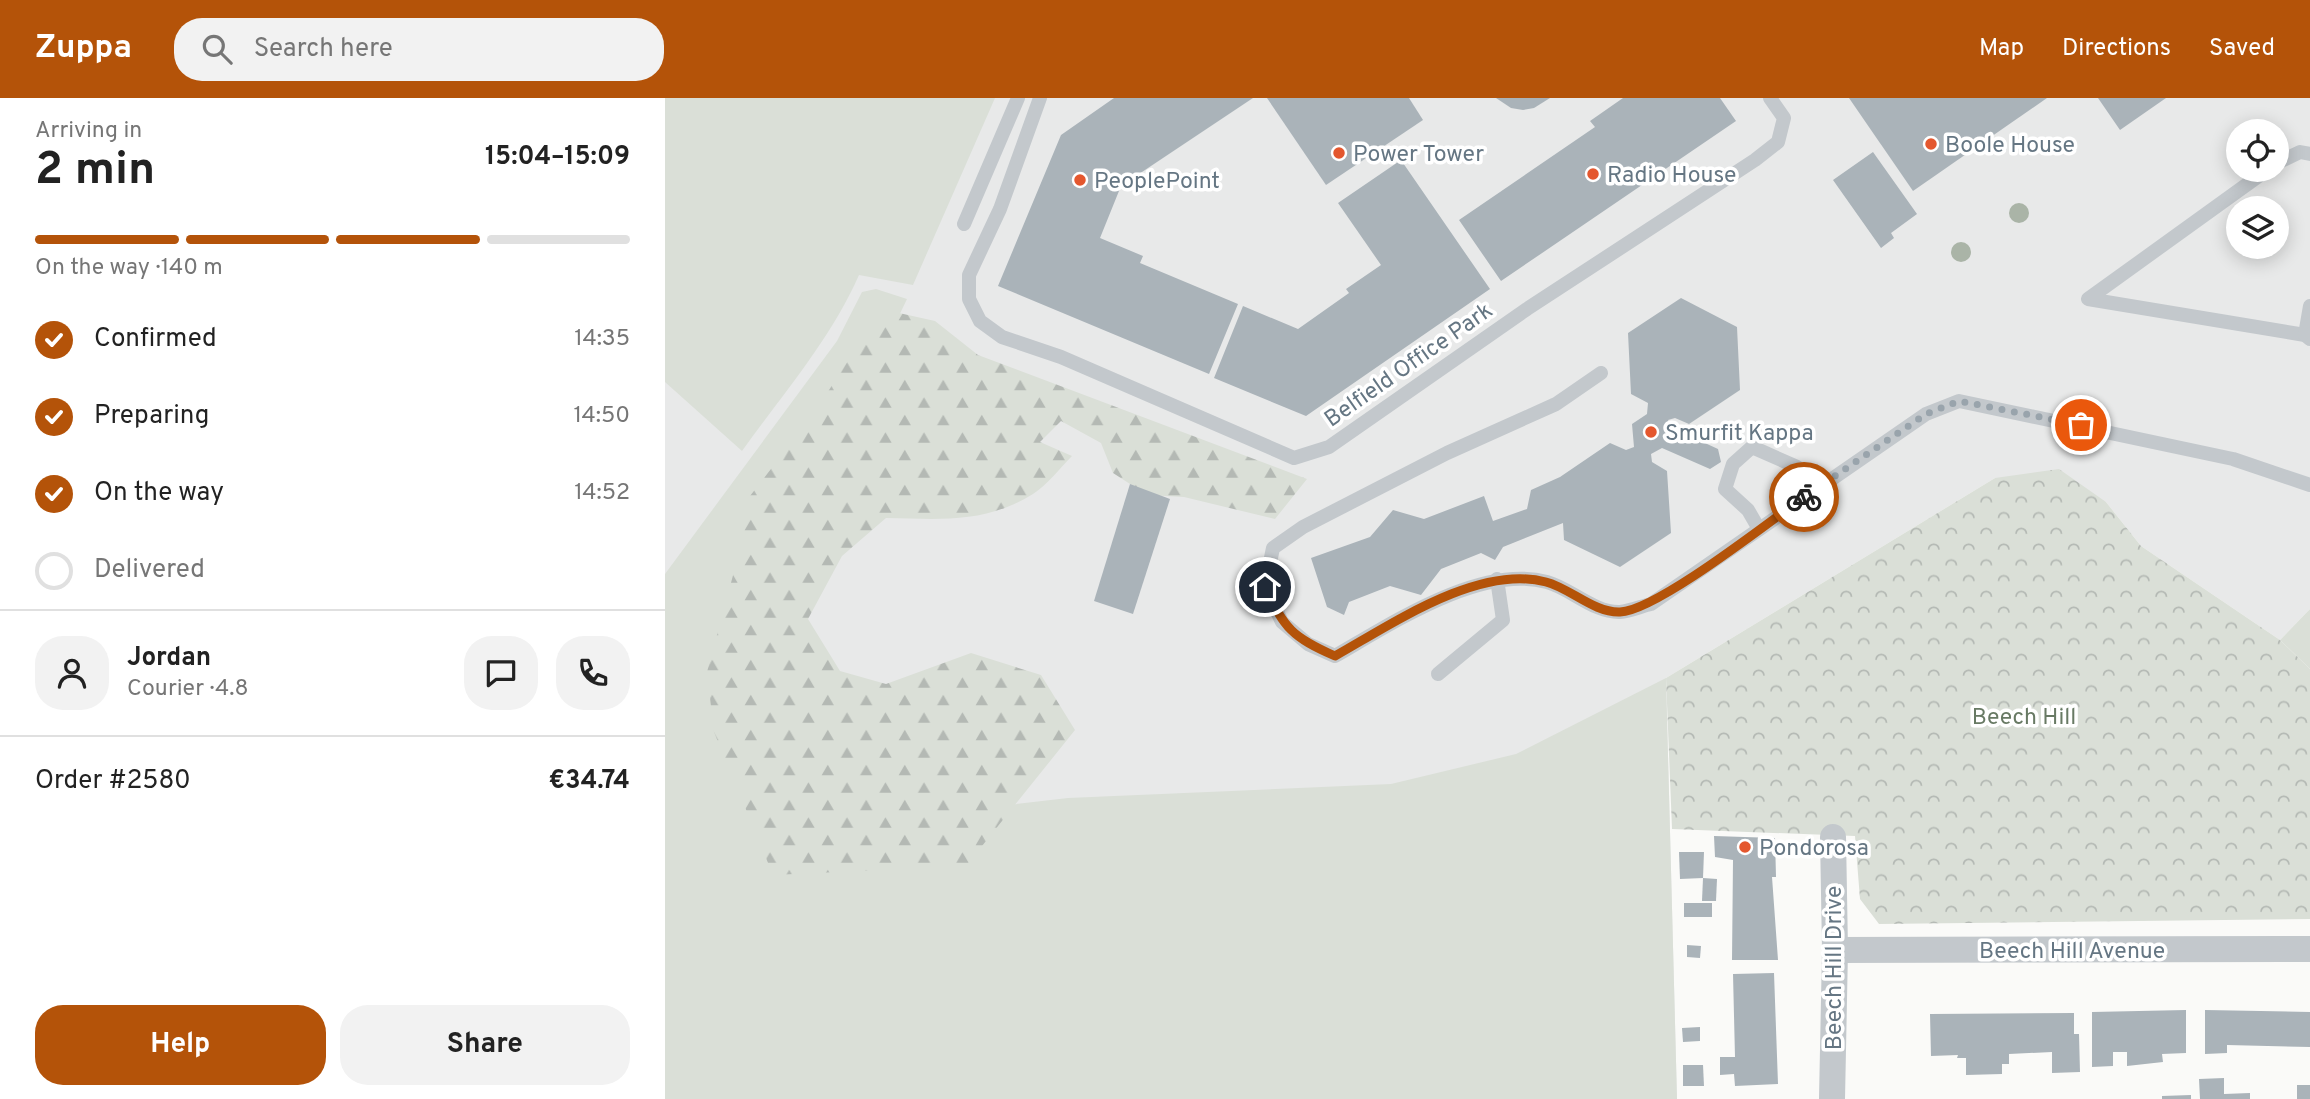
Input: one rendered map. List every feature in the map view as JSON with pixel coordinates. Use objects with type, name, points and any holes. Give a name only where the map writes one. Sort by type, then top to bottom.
[{"type":"street","name":"Beech Hill Drive","points":[[1832,1099],[1835,950],[1833,837]]},
{"type":"street","name":"Beech Hill Avenue","points":[[1835,950],[2310,949]]},
{"type":"lane","points":[[964,224],[1018,98]]},
{"type":"lane","name":"Belfield Office Park","points":[[1040,98],[1000,209],[969,275],[969,299],[980,321],[1002,337],[1061,357],[1294,458],[1329,447],[1527,309],[1755,160],[1778,142],[1784,118],[1770,98]]},
{"type":"lane","points":[[2289,157],[2300,152],[2310,154]]},
{"type":"lane","points":[[2250,182],[2088,299],[2307,337],[2310,306]]},
{"type":"lane","points":[[1601,373],[1556,404],[1447,453],[1303,527],[1273,548],[1265,587],[1282,622],[1308,644],[1335,656],[1464,589],[1497,579],[1546,582],[1588,602],[1619,612],[1651,604],[1926,414],[1959,401],[2232,459],[2310,485]]},
{"type":"lane","points":[[1759,528],[1748,510],[1725,489],[1733,464],[1752,447],[1797,467],[1812,492]]},
{"type":"lane","points":[[1438,674],[1503,620],[1497,579]]},
{"type":"shaded area","points":[[665,98],[2310,98],[2310,609],[2280,640],[2141,546],[2106,502],[1995,478],[1666,678],[1677,1099],[665,1099]]},
{"type":"green space","points":[[665,98],[995,98],[913,285],[859,275],[835,322],[742,451],[665,382]]},
{"type":"green space","points":[[876,289],[907,299],[770,585],[779,832],[1068,798],[1391,784],[1516,754],[1666,678],[1677,1099],[665,1099],[665,574],[837,341],[862,292]]},
{"type":"green space","points":[[881,309],[935,321],[978,355],[1307,479],[1275,519],[1184,497],[1147,495],[1113,473],[1101,443],[1061,421],[1040,442],[1072,456],[1033,494],[1015,504],[997,511],[962,518],[886,518],[842,556],[808,619],[840,671],[886,684],[971,653],[1041,675],[1075,730],[966,866],[773,875],[714,732],[707,672],[739,553],[750,496],[813,415]]},
{"type":"green space","name":"Beech Hill","points":[[2059,469],[2106,502],[2141,546],[2280,640],[2310,669],[2310,919],[1879,924],[1860,899],[1855,836],[1672,829],[1666,678],[1995,478]]},
{"type":"green space","points":[[2310,609],[2310,669],[2280,640]]},
{"type":"building","points":[[1114,98],[1253,98],[1121,186],[1100,238],[1143,256],[1140,263],[1238,304],[1209,374],[998,286],[1061,135]]},
{"type":"building","name":"Power Tower","points":[[1267,98],[1409,98],[1423,120],[1326,185]]},
{"type":"building","points":[[1496,98],[1550,98],[1534,108],[1523,110],[1511,108]]},
{"type":"building","name":"Radio House","points":[[1623,98],[1720,98],[1736,121],[1501,281],[1459,220],[1595,127],[1590,121]]},
{"type":"building","name":"Boole House","points":[[1849,98],[2047,98],[1913,191]]},
{"type":"building","name":"Boole House","points":[[2098,98],[2166,98],[2120,130]]},
{"type":"building","points":[[1873,152],[1917,214],[1891,233],[1894,238],[1881,248],[1833,180]]},
{"type":"building","points":[[1401,160],[1490,289],[1306,416],[1214,378],[1243,306],[1298,329],[1349,293],[1346,289],[1381,265],[1338,203]]},
{"type":"building","points":[[1681,298],[1737,327],[1740,390],[1689,424],[1675,418],[1668,420],[1670,427],[1718,449],[1721,462],[1710,469],[1662,448],[1651,454],[1652,462],[1667,471],[1671,533],[1620,567],[1564,540],[1563,523],[1503,547],[1495,560],[1481,553],[1441,569],[1421,595],[1390,586],[1349,602],[1344,615],[1327,607],[1311,558],[1370,537],[1393,510],[1424,519],[1484,496],[1493,521],[1527,509],[1531,490],[1560,477],[1610,443],[1626,450],[1634,447],[1632,424],[1647,414],[1648,403],[1631,394],[1628,333]]},
{"type":"building","points":[[1130,484],[1170,499],[1133,614],[1094,601]]},
{"type":"building","points":[[1714,836],[1775,838],[1776,877],[1772,877],[1778,960],[1732,960],[1733,860],[1715,857]]},
{"type":"building","points":[[1679,852],[1704,852],[1703,878],[1680,879]]},
{"type":"building","points":[[1703,878],[1717,879],[1716,901],[1702,901]]},
{"type":"building","points":[[1684,903],[1712,903],[1712,917],[1684,917]]},
{"type":"building","points":[[1687,945],[1701,946],[1700,958],[1687,957]]},
{"type":"building","points":[[1774,973],[1778,1084],[1735,1086],[1734,1074],[1720,1075],[1720,1057],[1735,1057],[1733,974]]},
{"type":"building","points":[[2186,1010],[2186,1053],[2162,1054],[2163,1062],[2127,1066],[2127,1052],[2113,1052],[2113,1066],[2092,1067],[2092,1012]]},
{"type":"building","points":[[2205,1010],[2310,1012],[2310,1047],[2227,1045],[2227,1053],[2205,1054]]},
{"type":"building","points":[[2074,1013],[2074,1034],[2079,1034],[2080,1072],[2052,1073],[2052,1052],[2009,1054],[2009,1064],[2002,1064],[2002,1074],[1966,1075],[1966,1058],[1957,1058],[1958,1055],[1931,1056],[1930,1014]]},
{"type":"building","points":[[1700,1027],[1700,1041],[1683,1042],[1682,1028]]},
{"type":"building","points":[[1683,1065],[1703,1065],[1704,1086],[1683,1086]]},
{"type":"building","points":[[2224,1078],[2224,1094],[2250,1093],[2250,1099],[2200,1099],[2199,1079]]},
{"type":"building","points":[[2297,1085],[2310,1085],[2310,1099],[2297,1099]]},
{"type":"building","points":[[2191,1095],[2191,1099],[2162,1099],[2162,1096]]},
{"type":"way so far","points":[[1804,497],[1926,414],[1959,401],[2081,425]]},
{"type":"place","name":"Boole House","points":[[1931,144]]},
{"type":"place","name":"Power Tower","points":[[1339,153]]},
{"type":"place","name":"Radio House","points":[[1593,174]]},
{"type":"place","name":"PeoplePoint","points":[[1080,180]]},
{"type":"place","name":"Smurfit Kappa","points":[[1651,432]]},
{"type":"place","name":"Pondorosa","points":[[1745,847]]},
{"type":"route","points":[[1265,587],[1282,622],[1308,644],[1335,656],[1464,589],[1497,579],[1546,582],[1588,602],[1619,612],[1651,604],[1804,497]]}]
